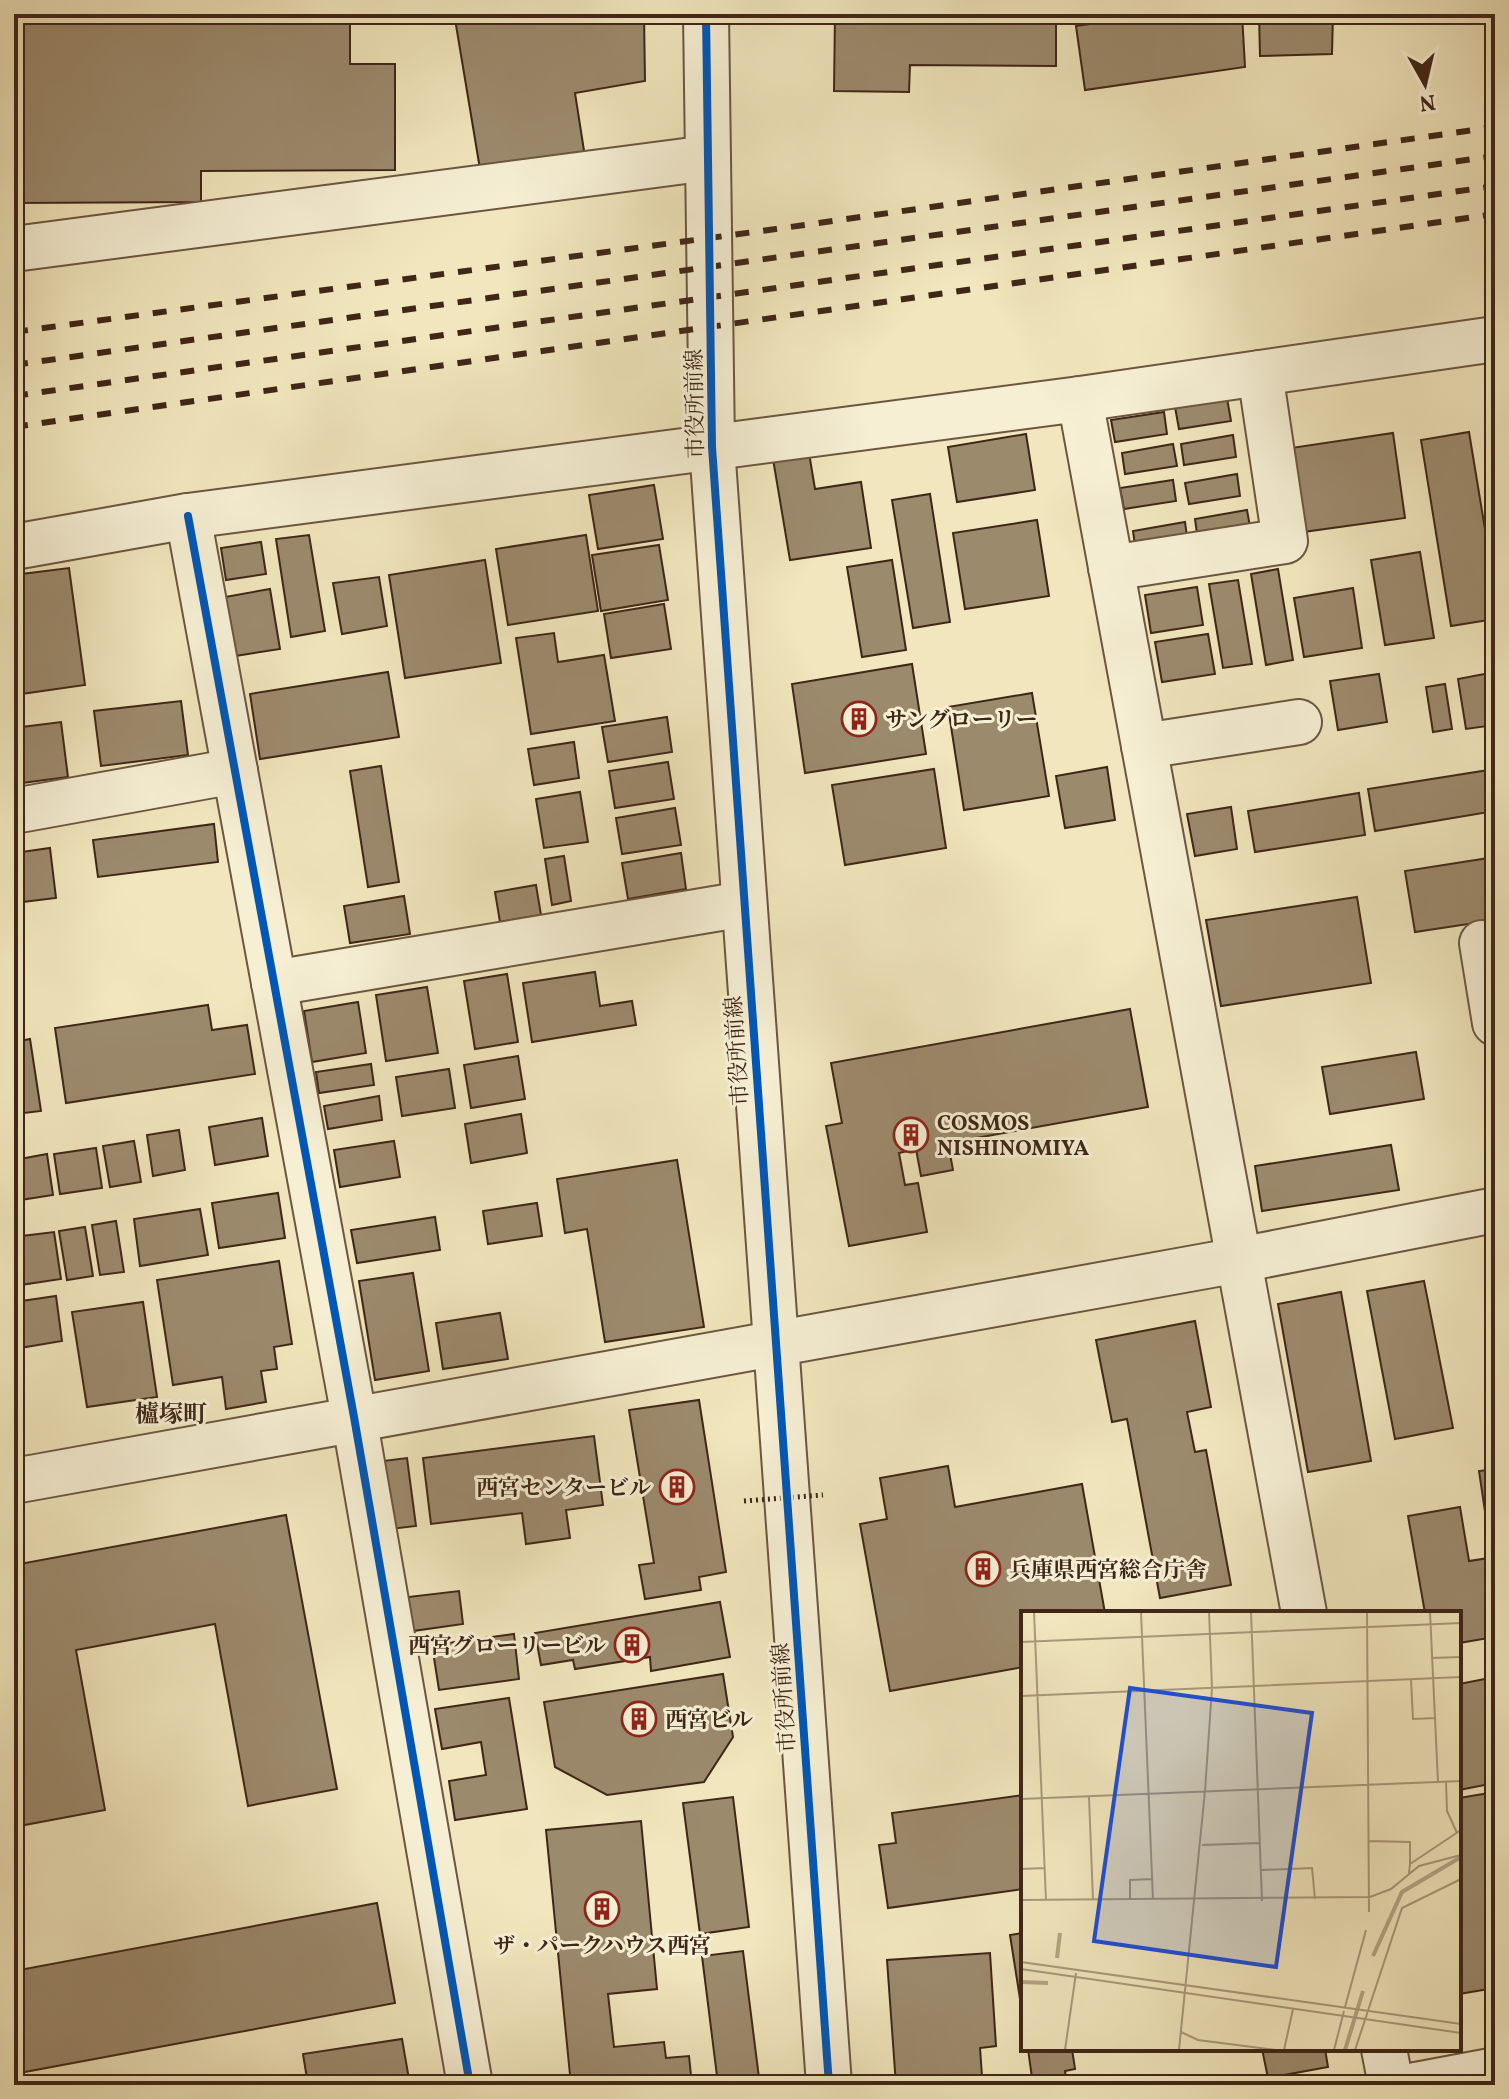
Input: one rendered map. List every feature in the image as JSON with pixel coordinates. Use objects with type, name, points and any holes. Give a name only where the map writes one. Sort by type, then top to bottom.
[{"type":"street","name":"市役所前線","points":[[706,14],[712,447],[829,2085]]},
{"type":"street","points":[[14,249],[708,158]]},
{"type":"street","points":[[14,547],[188,516],[1080,399],[1495,339]]},
{"type":"street","points":[[1111,568],[1285,541],[1260,373]]},
{"type":"street","points":[[1080,399],[1304,1611]]},
{"type":"street","points":[[188,516],[354,1417],[470,2085]]},
{"type":"street","points":[[1144,746],[1299,722]]},
{"type":"street","points":[[14,811],[235,771]]},
{"type":"street","points":[[274,983],[744,904]]},
{"type":"street","points":[[1482,943],[1495,1023]]},
{"type":"street","points":[[14,1481],[354,1417],[1239,1260],[1495,1210]]},
{"type":"street","points":[[1384,2051],[1391,2085]]},
{"type":"street","points":[[1415,2085],[1495,2070]]},
{"type":"path","points":[[744,1501],[823,1495]]},
{"type":"building","points":[[14,14],[350,14],[350,64],[395,64],[395,170],[201,171],[201,202],[14,203]]},
{"type":"building","points":[[488,14],[644,14],[645,81],[575,93],[585,157],[481,175],[455,19]]},
{"type":"building","points":[[835,14],[1056,14],[1056,66],[910,65],[909,92],[834,91]]},
{"type":"building","points":[[1159,14],[1242,14],[1245,67],[1085,90],[1076,26]]},
{"type":"building","points":[[1259,14],[1333,14],[1332,54],[1260,56]]},
{"type":"building","points":[[1349,14],[1495,14],[1495,22],[1349,20]]},
{"type":"building","points":[[1495,370],[1495,426],[1494,426],[1485,372]]},
{"type":"building","points":[[1227,398],[1231,421],[1179,429],[1175,407]]},
{"type":"building","points":[[1164,412],[1167,434],[1115,442],[1111,420]]},
{"type":"building","points":[[1469,432],[1495,590],[1495,619],[1451,626],[1421,440]]},
{"type":"building","points":[[1393,433],[1405,518],[1303,532],[1291,448]]},
{"type":"building","points":[[1026,434],[1035,490],[957,502],[948,447]]},
{"type":"building","points":[[1233,435],[1236,457],[1184,465],[1181,444]]},
{"type":"building","points":[[1173,444],[1177,466],[1125,474],[1122,453]]},
{"type":"building","points":[[809,453],[815,489],[861,482],[871,548],[790,560],[773,459]]},
{"type":"building","points":[[1237,474],[1240,496],[1189,504],[1185,483]]},
{"type":"building","points":[[1173,480],[1176,501],[1124,509],[1120,488]]},
{"type":"building","points":[[654,485],[663,539],[598,549],[589,495]]},
{"type":"building","points":[[930,494],[950,622],[913,628],[892,500]]},
{"type":"building","points":[[1247,510],[1251,532],[1198,541],[1195,519]]},
{"type":"building","points":[[1037,520],[1049,596],[965,609],[953,533]]},
{"type":"building","points":[[1185,522],[1188,544],[1136,552],[1133,531]]},
{"type":"building","points":[[309,535],[325,631],[291,637],[276,539]]},
{"type":"building","points":[[586,535],[598,611],[508,625],[496,549]]},
{"type":"building","points":[[261,542],[266,574],[226,580],[221,548]]},
{"type":"building","points":[[659,545],[668,600],[601,611],[592,555]]},
{"type":"building","points":[[1420,552],[1434,638],[1385,645],[1371,560]]},
{"type":"building","points":[[485,560],[501,663],[405,678],[389,575]]},
{"type":"building","points":[[892,560],[906,650],[862,657],[847,567]]},
{"type":"building","points":[[69,568],[85,685],[14,695],[14,575]]},
{"type":"building","points":[[1278,569],[1293,660],[1266,665],[1251,574]]},
{"type":"building","points":[[379,577],[387,626],[342,634],[333,583]]},
{"type":"building","points":[[1238,580],[1252,664],[1223,668],[1209,584]]},
{"type":"building","points":[[1197,587],[1203,625],[1151,633],[1145,595]]},
{"type":"building","points":[[1353,588],[1362,648],[1304,657],[1294,598]]},
{"type":"building","points":[[270,589],[280,649],[235,656],[225,597]]},
{"type":"building","points":[[664,604],[671,649],[611,658],[604,614]]},
{"type":"building","points":[[554,633],[558,662],[604,655],[615,721],[531,734],[516,638]]},
{"type":"building","points":[[1208,634],[1215,674],[1162,682],[1155,642]]},
{"type":"building","name":"サングローリー","points":[[912,664],[926,754],[805,773],[792,684]]},
{"type":"building","points":[[388,672],[399,737],[260,759],[250,694]]},
{"type":"building","points":[[1495,672],[1495,725],[1466,729],[1458,679]]},
{"type":"building","points":[[1379,674],[1387,722],[1338,730],[1330,681]]},
{"type":"building","points":[[1445,684],[1452,729],[1433,732],[1426,687]]},
{"type":"building","points":[[1032,693],[1049,796],[964,810],[948,707]]},
{"type":"building","points":[[181,701],[188,755],[101,766],[94,711]]},
{"type":"building","points":[[667,717],[672,752],[608,762],[602,727]]},
{"type":"building","points":[[61,722],[68,777],[14,784],[14,728]]},
{"type":"building","points":[[574,742],[579,778],[534,785],[528,749]]},
{"type":"building","points":[[668,762],[674,799],[615,808],[609,771]]},
{"type":"building","points":[[381,766],[399,882],[368,887],[350,771]]},
{"type":"building","points":[[1107,767],[1115,820],[1065,828],[1056,776]]},
{"type":"building","points":[[934,769],[946,848],[845,865],[832,785]]},
{"type":"building","points":[[1495,769],[1495,811],[1375,831],[1368,789]]},
{"type":"building","points":[[580,792],[588,842],[544,848],[536,799]]},
{"type":"building","points":[[1359,793],[1365,835],[1255,852],[1248,811]]},
{"type":"building","points":[[1231,807],[1237,849],[1195,856],[1187,814]]},
{"type":"building","points":[[675,808],[681,845],[622,854],[616,818]]},
{"type":"building","points":[[214,824],[218,862],[98,877],[93,840]]},
{"type":"building","points":[[50,848],[56,898],[14,903],[14,853]]},
{"type":"building","points":[[681,853],[686,889],[628,899],[622,863]]},
{"type":"building","points":[[564,856],[571,901],[552,905],[545,859]]},
{"type":"building","points":[[1495,857],[1495,920],[1415,932],[1405,871]]},
{"type":"building","points":[[536,885],[541,915],[500,922],[495,892]]},
{"type":"building","points":[[404,896],[410,934],[350,943],[344,906]]},
{"type":"building","points":[[1357,897],[1371,983],[1221,1006],[1206,920]]},
{"type":"building","points":[[595,972],[600,1006],[632,1001],[636,1025],[532,1042],[523,983]]},
{"type":"building","points":[[507,974],[518,1042],[475,1049],[464,981]]},
{"type":"building","points":[[427,987],[438,1053],[386,1061],[376,995]]},
{"type":"building","points":[[358,1002],[366,1053],[312,1062],[304,1011]]},
{"type":"building","points":[[208,1005],[212,1030],[247,1025],[255,1074],[66,1103],[55,1028]]},
{"type":"building","name":"COSMOS NISHINOMIYA","points":[[1130,1009],[1148,1107],[948,1143],[953,1170],[921,1176],[916,1149],[899,1153],[905,1185],[918,1183],[927,1232],[849,1246],[826,1126],[842,1123],[831,1063]]},
{"type":"building","points":[[30,1039],[41,1111],[16,1114],[14,1042]]},
{"type":"building","points":[[1416,1052],[1424,1099],[1330,1114],[1322,1067]]},
{"type":"building","points":[[518,1056],[525,1099],[471,1108],[464,1065]]},
{"type":"building","points":[[371,1064],[374,1085],[319,1093],[316,1072]]},
{"type":"building","points":[[449,1069],[455,1108],[402,1116],[396,1077]]},
{"type":"building","points":[[379,1096],[382,1120],[328,1129],[324,1106]]},
{"type":"building","points":[[521,1114],[527,1153],[471,1163],[465,1124]]},
{"type":"building","points":[[262,1118],[268,1156],[215,1165],[209,1127]]},
{"type":"building","points":[[179,1130],[185,1170],[153,1176],[147,1135]]},
{"type":"building","points":[[134,1141],[141,1182],[110,1187],[103,1146]]},
{"type":"building","points":[[394,1141],[400,1177],[340,1187],[334,1150]]},
{"type":"building","points":[[1391,1145],[1399,1190],[1262,1211],[1255,1166]]},
{"type":"building","points":[[96,1148],[102,1188],[60,1194],[54,1154]]},
{"type":"building","points":[[47,1154],[53,1195],[14,1201],[14,1160]]},
{"type":"building","points":[[677,1160],[704,1327],[605,1342],[587,1229],[565,1233],[557,1179]]},
{"type":"building","points":[[278,1193],[285,1238],[219,1248],[212,1203]]},
{"type":"building","points":[[537,1203],[542,1236],[488,1244],[483,1211]]},
{"type":"building","points":[[200,1209],[208,1255],[140,1266],[134,1219]]},
{"type":"building","points":[[435,1217],[440,1250],[357,1263],[351,1230]]},
{"type":"building","points":[[116,1221],[124,1272],[100,1275],[92,1225]]},
{"type":"building","points":[[85,1227],[93,1276],[67,1280],[59,1231]]},
{"type":"building","points":[[54,1232],[61,1279],[14,1286],[14,1237]]},
{"type":"building","points":[[279,1261],[292,1344],[274,1347],[277,1369],[261,1371],[266,1402],[226,1409],[222,1377],[173,1385],[157,1280]]},
{"type":"building","points":[[413,1273],[429,1371],[375,1380],[359,1281]]},
{"type":"building","points":[[1424,1281],[1453,1428],[1395,1439],[1367,1291]]},
{"type":"building","points":[[1341,1292],[1371,1461],[1308,1472],[1278,1304]]},
{"type":"building","points":[[56,1296],[62,1341],[14,1349],[14,1302]]},
{"type":"building","points":[[143,1302],[157,1397],[87,1407],[72,1312]]},
{"type":"building","points":[[500,1313],[508,1359],[443,1369],[436,1323]]},
{"type":"building","points":[[1195,1321],[1211,1407],[1187,1412],[1195,1452],[1206,1450],[1231,1585],[1160,1598],[1127,1419],[1112,1422],[1096,1340]]},
{"type":"building","name":"西宮センタービル","points":[[699,1400],[726,1572],[699,1577],[701,1590],[645,1599],[639,1565],[654,1563],[629,1410]]},
{"type":"building","points":[[594,1436],[603,1505],[566,1510],[570,1538],[526,1544],[522,1513],[431,1524],[423,1458]]},
{"type":"building","points":[[407,1458],[416,1526],[391,1529],[383,1461]]},
{"type":"building","name":"兵庫県西宮総合庁舎","points":[[948,1466],[955,1507],[1082,1484],[1105,1611],[1021,1611],[1021,1667],[890,1691],[860,1524],[887,1519],[880,1478]]},
{"type":"building","points":[[1495,1469],[1495,1516],[1486,1518],[1479,1471]]},
{"type":"building","points":[[1460,1507],[1469,1561],[1495,1557],[1495,1637],[1461,1643],[1461,1611],[1425,1611],[1408,1516]]},
{"type":"building","points":[[286,1515],[337,1789],[248,1806],[215,1624],[76,1650],[105,1810],[14,1827],[14,1565]]},
{"type":"building","points":[[459,1591],[463,1624],[413,1631],[408,1597]]},
{"type":"building","name":"西宮グローリービル","points":[[720,1602],[730,1657],[651,1671],[650,1657],[575,1669],[573,1660],[541,1665],[535,1633]]},
{"type":"building","points":[[514,1634],[519,1679],[439,1690],[432,1645]]},
{"type":"building","name":"西宮ビル","points":[[723,1674],[733,1737],[704,1782],[607,1795],[555,1767],[544,1702]]},
{"type":"building","points":[[1495,1677],[1495,1783],[1461,1790],[1461,1684]]},
{"type":"building","points":[[509,1698],[527,1809],[455,1820],[449,1781],[486,1775],[481,1742],[442,1749],[435,1709]]},
{"type":"building","points":[[1495,1792],[1495,1988],[1461,1994],[1461,1798]]},
{"type":"building","points":[[1021,1795],[1021,1889],[888,1908],[879,1845],[896,1843],[892,1813]]},
{"type":"building","points":[[733,1797],[749,1927],[700,1934],[683,1803]]},
{"type":"building","name":"ザ・パークハウス西宮","points":[[641,1821],[657,1989],[608,1994],[614,2047],[664,2042],[666,2058],[689,2056],[692,2085],[571,2085],[546,1830]]},
{"type":"building","points":[[377,1903],[395,2003],[14,2074],[14,1971]]},
{"type":"building","points":[[1021,1933],[1021,2005],[1010,1935]]},
{"type":"building","points":[[743,1951],[759,2078],[718,2084],[702,1956]]},
{"type":"building","points":[[990,1953],[996,2046],[980,2048],[982,2076],[967,2076],[967,2085],[896,2085],[887,1960]]},
{"type":"building","points":[[402,2039],[410,2085],[308,2085],[303,2054]]},
{"type":"building","points":[[1028,2051],[1072,2051],[1075,2069],[1065,2071],[1067,2085],[1033,2085]]},
{"type":"building","points":[[1262,2051],[1325,2051],[1328,2067],[1268,2078]]},
{"type":"railway","points":[[14,332],[776,229],[1495,127]]},
{"type":"railway","points":[[14,365],[1495,156]]},
{"type":"railway","points":[[14,396],[1495,186]]},
{"type":"railway","points":[[14,427],[1495,214]]},
{"type":"cycle path","points":[[706,14],[712,447],[829,2085]]},
{"type":"cycle path","points":[[188,516],[354,1417],[470,2085]]},
{"type":"place","name":"サングローリー","points":[[859,719]]},
{"type":"place","name":"COSMOS NISHINOMIYA","points":[[911,1135]]},
{"type":"place","name":"西宮センタービル","points":[[677,1487]]},
{"type":"place","name":"兵庫県西宮総合庁舎","points":[[983,1569]]},
{"type":"place","name":"西宮グローリービル","points":[[632,1645]]},
{"type":"place","name":"西宮ビル","points":[[639,1719]]},
{"type":"place","name":"ザ・パークハウス西宮","points":[[602,1909]]},
{"type":"district","name":"櫨塚町","points":[[171,1414]]}]
